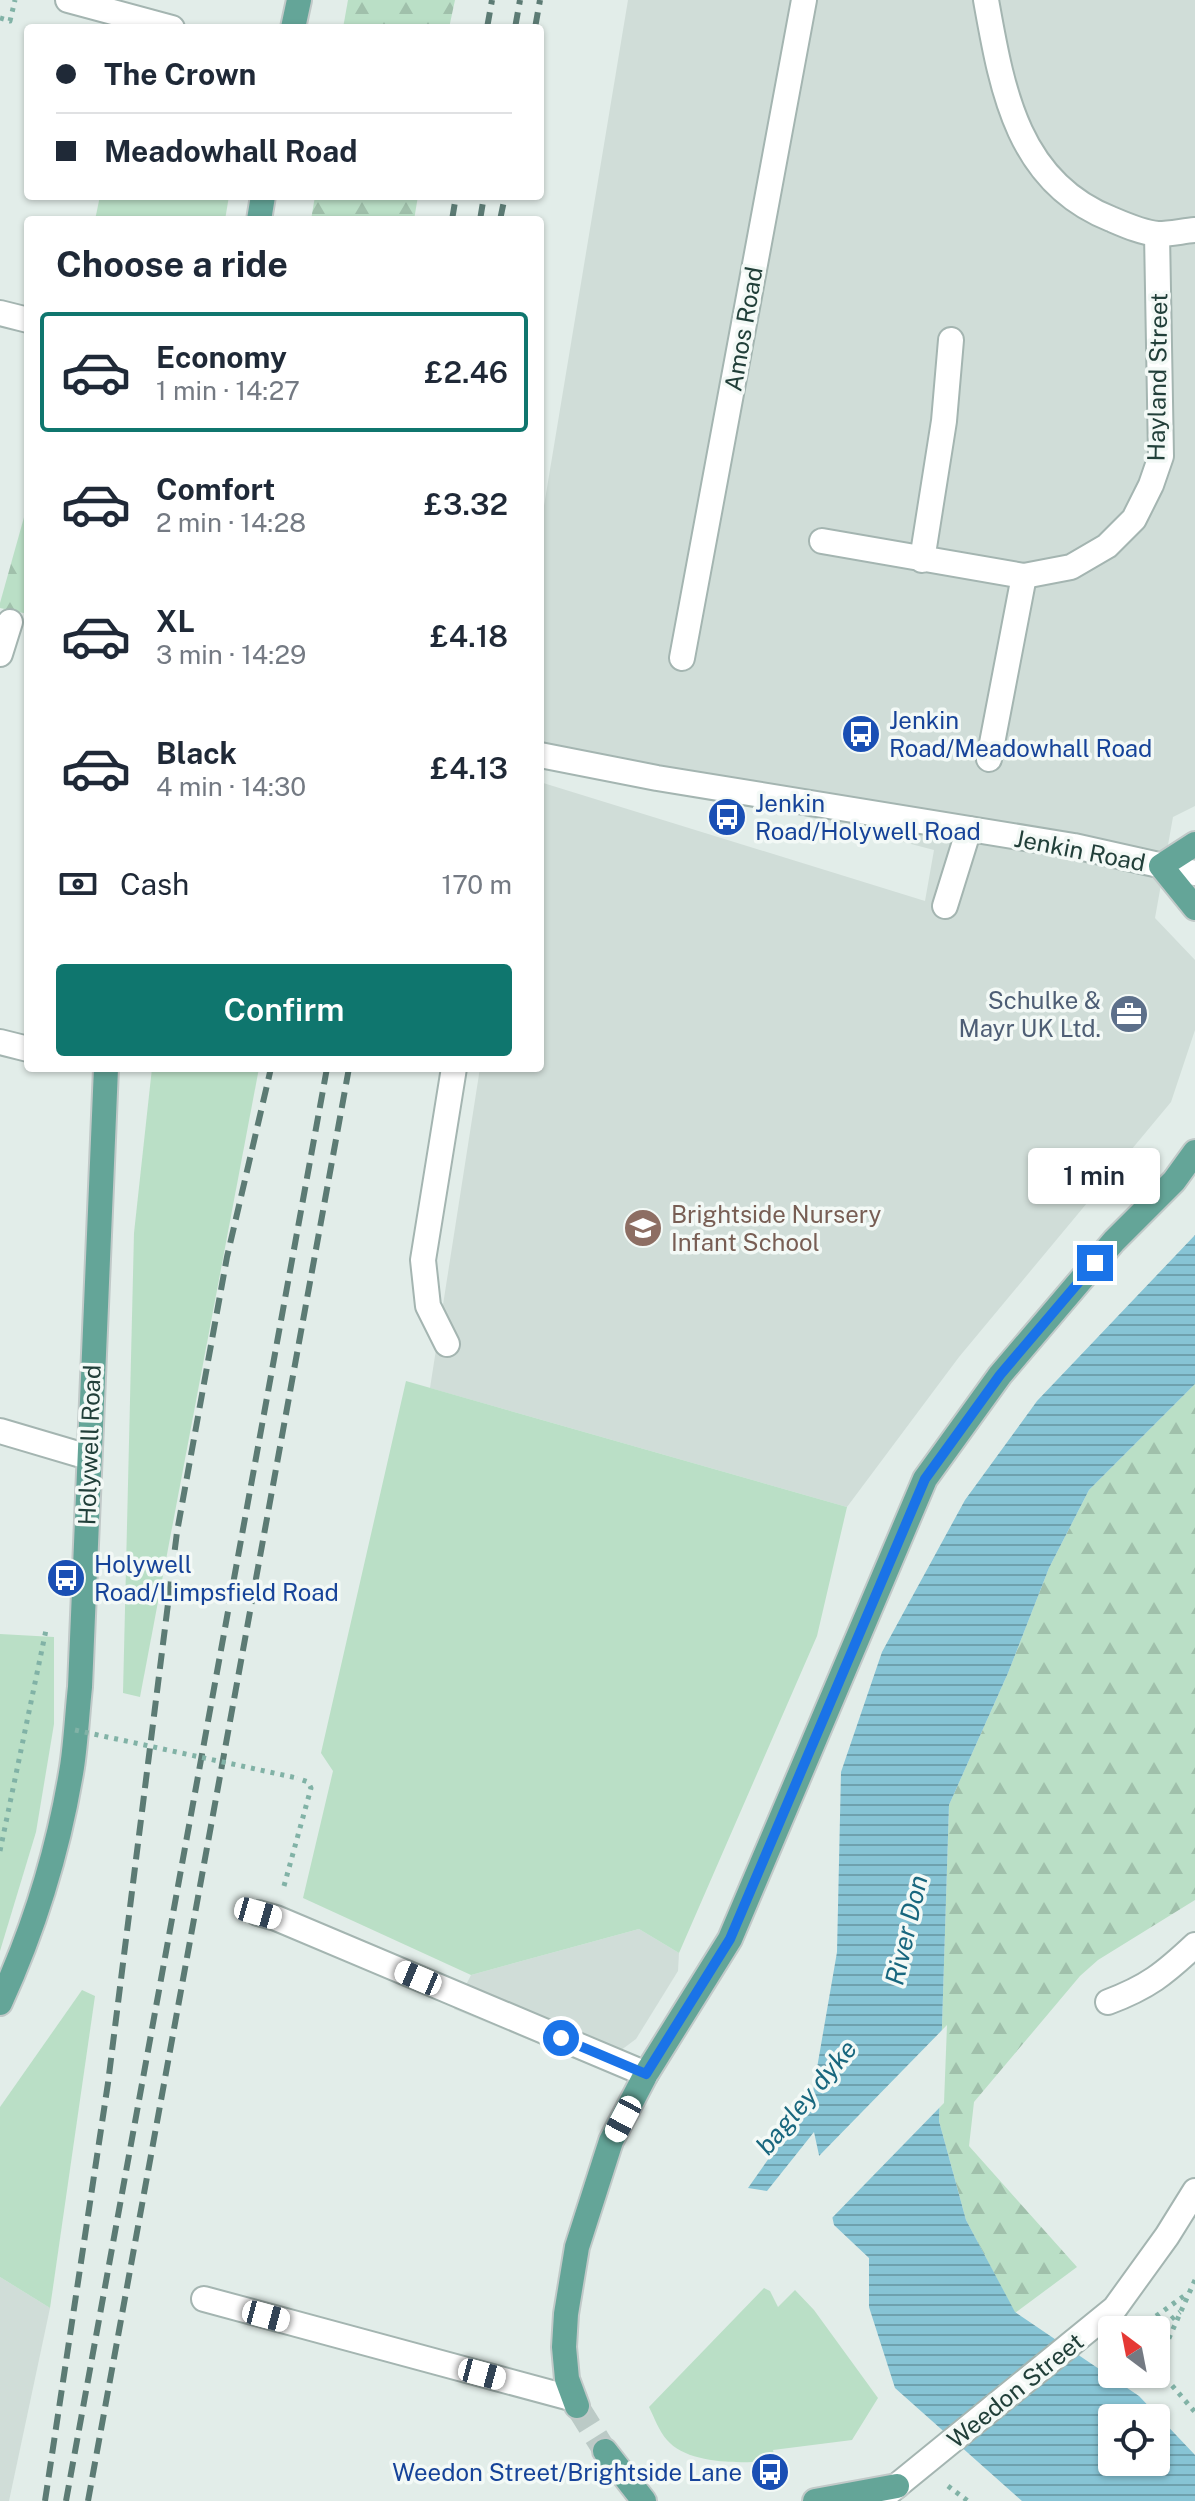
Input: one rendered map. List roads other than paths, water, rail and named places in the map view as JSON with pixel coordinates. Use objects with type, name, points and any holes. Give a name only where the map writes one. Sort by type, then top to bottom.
[{"type":"main road","points":[[294,24],[299,0]]},
{"type":"main road","points":[[1195,844],[1161,866],[1195,908]]},
{"type":"main road","name":"Holywell Road","points":[[0,2003],[37,1907],[58,1839],[72,1766],[80,1687],[106,1072]]},
{"type":"main road","points":[[576,2402],[567,2379],[564,2347],[577,2247],[611,2141],[646,2074],[730,1939],[925,1479],[1000,1375],[1114,1241],[1174,1181],[1195,1152]]},
{"type":"main road","points":[[605,2451],[644,2501]]},
{"type":"main road","points":[[815,2501],[888,2496]]},
{"type":"street","points":[[68,0],[157,24]]},
{"type":"street","name":"Amos Road","points":[[682,658],[804,0]]},
{"type":"street","points":[[986,0],[999,71],[1018,130],[1037,164],[1064,193],[1088,210],[1157,234],[1195,230]]},
{"type":"street","name":"Hayland Street","points":[[822,541],[1024,576],[1071,567],[1107,546],[1134,519],[1161,456],[1157,234]]},
{"type":"street","points":[[0,313],[24,319]]},
{"type":"street","points":[[922,560],[944,421],[951,340]]},
{"type":"street","points":[[989,759],[1024,576]]},
{"type":"street","points":[[0,654],[13,623]]},
{"type":"street","name":"Jenkin Road","points":[[544,756],[657,778],[1074,846],[1195,873]]},
{"type":"street","points":[[945,906],[969,829]]},
{"type":"street","points":[[0,1042],[24,1048]]},
{"type":"street","points":[[447,1344],[428,1306],[423,1260],[453,1072]]},
{"type":"street","points":[[0,1431],[88,1457]]},
{"type":"street","points":[[258,1913],[646,2074]]},
{"type":"street","points":[[1108,2002],[1141,1989],[1164,1974],[1195,1945]]},
{"type":"street","name":"Weedon Street","points":[[888,2496],[1115,2308],[1195,2191]]},
{"type":"street","points":[[204,2299],[576,2402]]},
{"type":"water","name":"River Don","points":[[1195,1235],[1195,1384],[1089,1490],[1049,1568],[1008,1673],[949,1805],[939,2121],[966,2220],[1015,2312],[1098,2368],[1098,2388],[1127,2388],[1147,2404],[1098,2404],[1098,2476],[1170,2476],[1170,2429],[1195,2455],[1195,2501],[1022,2501],[895,2388],[869,2307],[869,2258],[834,2225],[814,2132],[767,2191],[748,2188],[812,2097],[837,1952],[841,1772],[882,1652],[965,1500],[1037,1401]]},
{"type":"tunnel","points":[[577,2406],[605,2451]]},
{"type":"railway","points":[[488,24],[492,0]]},
{"type":"railway","points":[[516,24],[520,0]]},
{"type":"railway","points":[[536,24],[540,0]]},
{"type":"railway","points":[[453,216],[455,200]]},
{"type":"railway","points":[[481,216],[483,200]]},
{"type":"railway","points":[[501,216],[504,200]]},
{"type":"railway","points":[[45,2501],[108,2083],[177,1532],[227,1257],[270,1072]]},
{"type":"railway","points":[[66,2501],[326,1072]]},
{"type":"railway","points":[[88,2501],[348,1072]]},
{"type":"place","name":"Jenkin Road/Meadowhall Road","points":[[861,734]]},
{"type":"place","name":"Jenkin Road/Holywell Road","points":[[727,817]]},
{"type":"place","name":"Schulke & Mayr UK Ltd.","points":[[1129,1014]]},
{"type":"place","name":"Brightside Nursery Infant School","points":[[643,1228]]},
{"type":"place","name":"Holywell Road/Limpsfield Road","points":[[66,1578]]},
{"type":"place","name":"Weedon Street/Brightside Lane","points":[[770,2472]]},
{"type":"water label","name":"bagley dyke","points":[[806,2097]]}]
